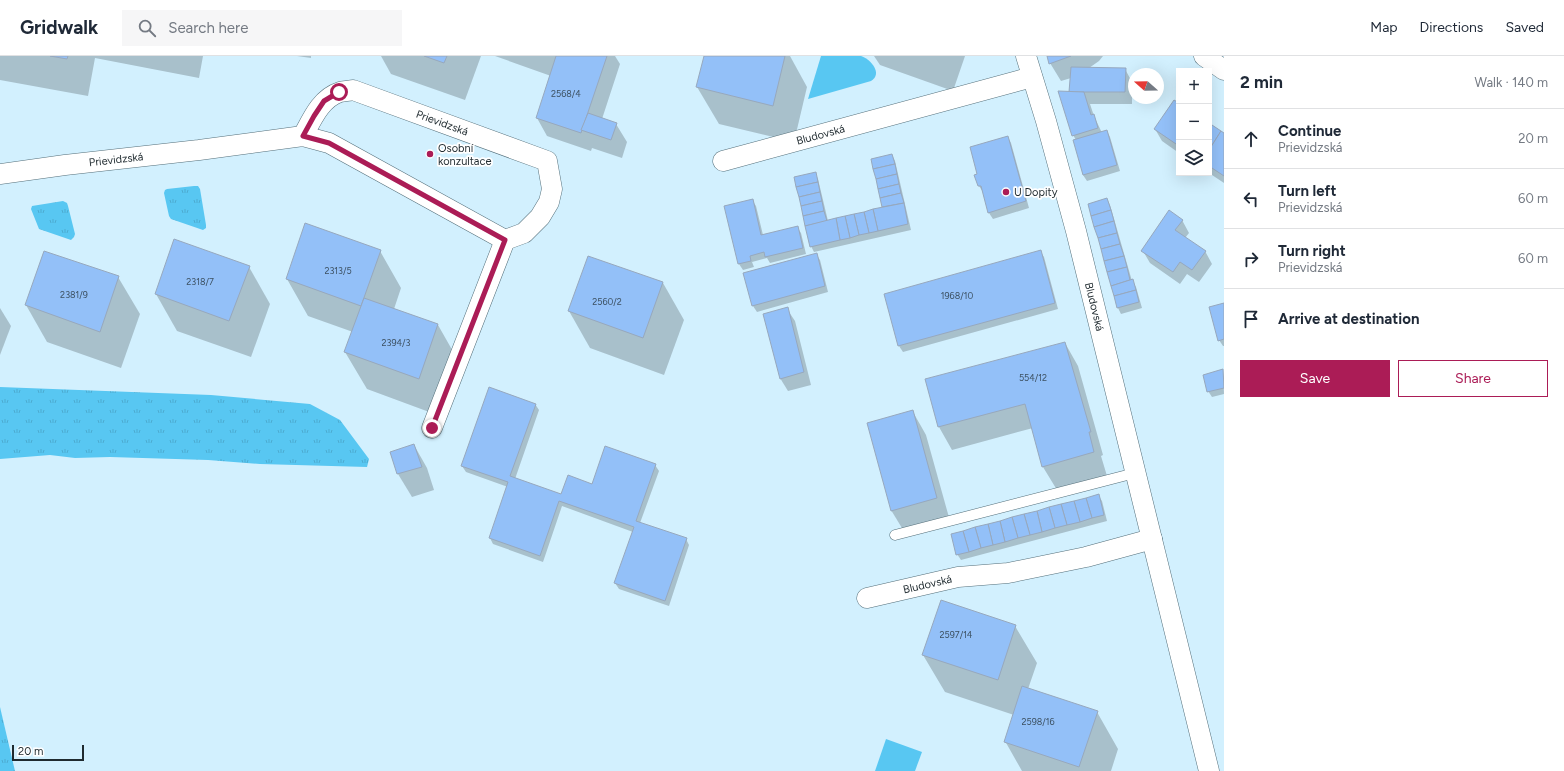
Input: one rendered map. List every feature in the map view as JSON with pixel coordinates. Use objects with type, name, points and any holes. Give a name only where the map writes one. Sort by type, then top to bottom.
[{"type":"street","name":"Bludovská","points":[[1026,56],[1046,121],[1076,231],[1210,771]]},
{"type":"street","points":[[1204,56],[1224,70]]},
{"type":"street","name":"Bludovská","points":[[724,161],[1032,76]]},
{"type":"street","name":"Prievidzská","points":[[0,174],[303,136],[329,143],[505,240],[524,233],[540,217],[549,202],[552,189],[547,161],[353,90],[339,92],[324,101],[303,136]]},
{"type":"street","points":[[432,428],[505,240]]},
{"type":"street","name":"Bludovská","points":[[867,598],[958,577],[1016,572],[1086,557],[1152,539]]},
{"type":"lane","points":[[895,535],[1135,473]]},
{"type":"green space","points":[[821,56],[861,56],[872,63],[876,71],[876,75],[871,81],[808,99]]},
{"type":"green space","points":[[198,186],[200,189],[206,225],[206,228],[203,230],[171,219],[164,193],[167,189]]},
{"type":"green space","points":[[63,201],[67,203],[75,234],[71,240],[39,229],[31,209],[32,206]]},
{"type":"green space","points":[[0,387],[211,395],[310,404],[340,420],[369,459],[367,467],[260,464],[208,460],[110,457],[75,458],[50,455],[0,459]]},
{"type":"green space","points":[[0,707],[15,771],[0,771]]},
{"type":"green space","points":[[886,739],[922,752],[915,771],[875,771]]},
{"type":"building","points":[[50,56],[68,56],[67,59]]},
{"type":"building","points":[[424,56],[447,56],[444,63]]},
{"type":"building","points":[[556,56],[607,56],[581,133],[536,118]]},
{"type":"building","points":[[704,56],[785,56],[773,106],[696,87]]},
{"type":"building","points":[[1047,56],[1071,56],[1049,64]]},
{"type":"building","points":[[1071,67],[1126,68],[1125,92],[1069,92]]},
{"type":"building","points":[[1058,91],[1084,92],[1091,115],[1094,114],[1098,128],[1072,136]]},
{"type":"building","points":[[1174,100],[1176,101],[1176,144],[1154,129]]},
{"type":"building","points":[[588,113],[617,123],[611,140],[581,130]]},
{"type":"building","points":[[1212,125],[1221,131],[1212,145]]},
{"type":"building","points":[[1107,130],[1117,165],[1083,175],[1073,140]]},
{"type":"building","points":[[1221,131],[1224,133],[1224,176],[1212,168],[1212,145]]},
{"type":"building","points":[[1008,136],[1026,201],[988,213],[981,186],[978,186],[974,175],[977,174],[970,147]]},
{"type":"building","points":[[892,154],[895,164],[873,169],[871,159]]},
{"type":"building","points":[[895,164],[897,174],[876,179],[873,169]]},
{"type":"building","points":[[816,172],[818,182],[796,187],[794,177]]},
{"type":"building","points":[[897,174],[899,184],[878,189],[876,179]]},
{"type":"building","points":[[818,182],[820,192],[799,197],[796,187]]},
{"type":"building","points":[[899,184],[901,193],[880,198],[878,189]]},
{"type":"building","points":[[820,192],[822,201],[801,206],[799,197]]},
{"type":"building","points":[[901,193],[904,203],[882,207],[880,198]]},
{"type":"building","points":[[1107,198],[1111,210],[1091,216],[1088,204]]},
{"type":"building","points":[[753,199],[761,235],[798,226],[803,248],[765,257],[764,252],[750,256],[751,261],[738,264],[724,206]]},
{"type":"building","points":[[822,201],[824,211],[803,216],[801,206]]},
{"type":"building","points":[[904,203],[908,224],[878,231],[873,209]]},
{"type":"building","points":[[873,209],[878,231],[869,233],[864,212]]},
{"type":"building","points":[[1111,210],[1114,221],[1094,227],[1091,216]]},
{"type":"building","points":[[1169,210],[1183,220],[1175,230],[1206,251],[1192,270],[1180,262],[1173,272],[1141,251]]},
{"type":"building","points":[[824,211],[827,221],[805,226],[803,216]]},
{"type":"building","points":[[864,212],[869,233],[859,235],[854,214]]},
{"type":"building","points":[[854,214],[859,235],[850,238],[845,216]]},
{"type":"building","points":[[845,216],[850,238],[840,240],[836,218]]},
{"type":"building","points":[[836,218],[840,240],[810,247],[805,226]]},
{"type":"building","points":[[1114,221],[1117,233],[1098,238],[1094,227]]},
{"type":"building","points":[[305,223],[381,250],[361,306],[286,279]]},
{"type":"building","points":[[1117,233],[1120,244],[1101,249],[1098,238]]},
{"type":"building","points":[[174,239],[250,266],[229,321],[155,294]]},
{"type":"building","points":[[1120,244],[1124,256],[1104,261],[1101,249]]},
{"type":"building","points":[[1041,250],[1055,303],[898,346],[884,294]]},
{"type":"building","points":[[44,251],[119,276],[100,332],[25,305]]},
{"type":"building","points":[[817,253],[825,286],[752,306],[743,273]]},
{"type":"building","points":[[588,256],[663,282],[643,338],[568,311]]},
{"type":"building","points":[[1124,256],[1127,267],[1107,272],[1104,261]]},
{"type":"building","points":[[1127,267],[1130,280],[1111,286],[1107,272]]},
{"type":"building","points":[[1133,279],[1136,290],[1114,296],[1111,286]]},
{"type":"building","points":[[1136,290],[1139,302],[1117,308],[1114,296]]},
{"type":"building","points":[[364,298],[438,324],[419,379],[344,352]]},
{"type":"building","points":[[1224,303],[1224,339],[1218,341],[1209,307]]},
{"type":"building","points":[[788,307],[804,372],[780,379],[763,314]]},
{"type":"building","points":[[1065,342],[1091,432],[1089,432],[1094,452],[1042,467],[1025,404],[938,427],[925,379]]},
{"type":"building","points":[[1223,369],[1224,388],[1207,392],[1203,375]]},
{"type":"building","points":[[489,387],[536,404],[510,476],[561,494],[568,475],[592,484],[605,446],[656,464],[636,521],[687,538],[665,601],[614,583],[634,527],[559,501],[540,556],[489,538],[508,482],[461,466]]},
{"type":"building","points":[[913,410],[937,498],[891,511],[867,423]]},
{"type":"building","points":[[414,444],[422,467],[397,474],[390,452]]},
{"type":"building","points":[[1099,494],[1104,515],[1092,518],[1086,498]]},
{"type":"building","points":[[1086,498],[1092,518],[1080,522],[1074,501]]},
{"type":"building","points":[[1074,501],[1080,522],[1067,525],[1061,504]]},
{"type":"building","points":[[1061,504],[1067,525],[1055,528],[1049,507]]},
{"type":"building","points":[[1049,507],[1055,528],[1042,532],[1037,511]]},
{"type":"building","points":[[1037,511],[1042,532],[1030,535],[1024,514]]},
{"type":"building","points":[[1024,514],[1030,535],[1018,538],[1012,517]]},
{"type":"building","points":[[1012,517],[1018,538],[1005,542],[1000,521]]},
{"type":"building","points":[[1000,521],[1005,542],[993,545],[988,524]]},
{"type":"building","points":[[988,524],[993,545],[981,548],[975,527]]},
{"type":"building","points":[[975,527],[981,548],[969,552],[963,531]]},
{"type":"building","points":[[963,531],[969,552],[956,555],[951,534]]},
{"type":"building","points":[[941,600],[1016,625],[998,680],[922,655]]},
{"type":"building","points":[[1022,686],[1098,711],[1079,767],[1004,742]]},
{"type":"place","name":"Osobní konzultace","points":[[430,154]]},
{"type":"place","name":"U Dopity","points":[[1006,192]]},
{"type":"route","points":[[339,92],[324,101],[303,136],[329,143],[505,240],[432,428]]}]
